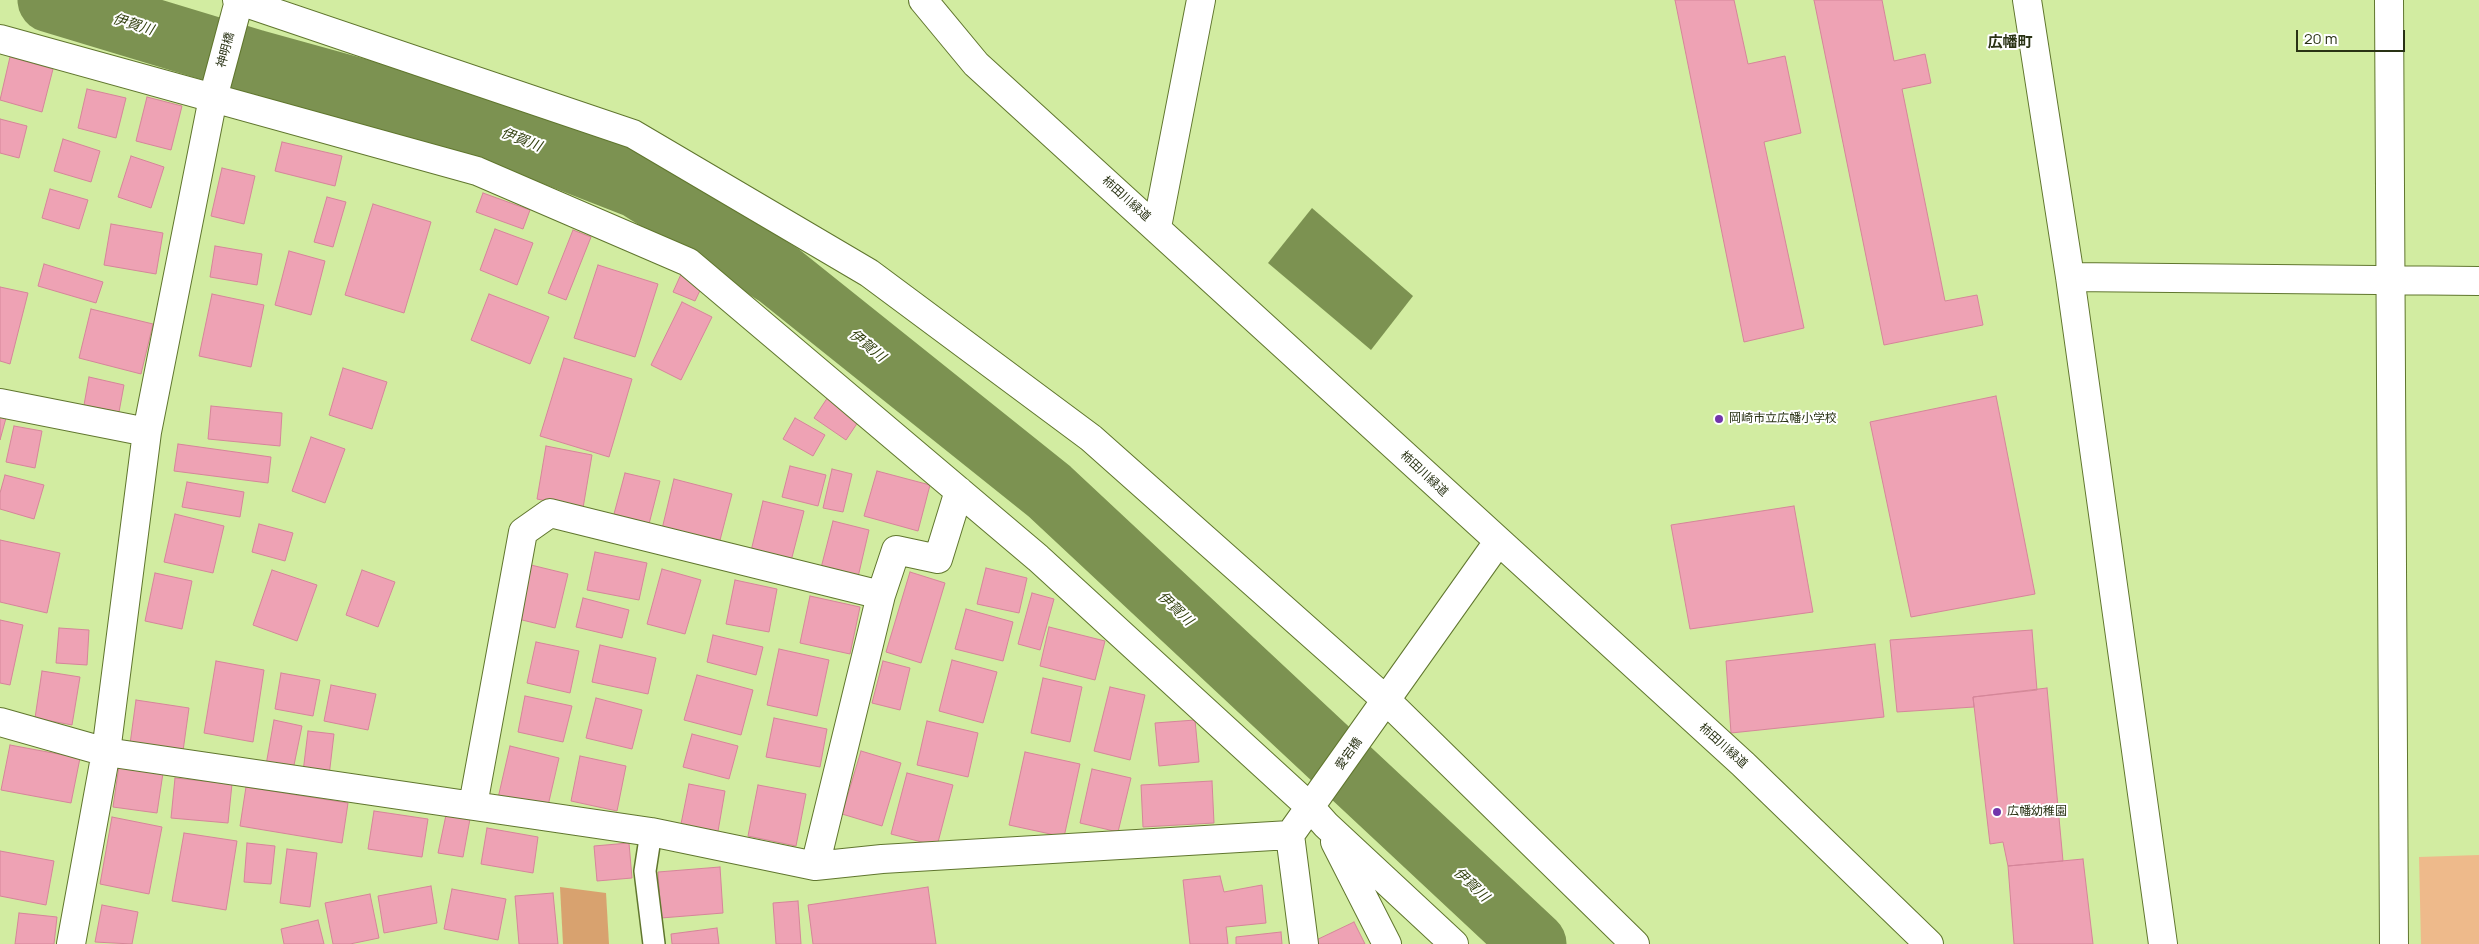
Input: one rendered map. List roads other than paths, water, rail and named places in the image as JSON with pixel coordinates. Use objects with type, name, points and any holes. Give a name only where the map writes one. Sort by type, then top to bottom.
[{"type":"street","points":[[238,0],[633,134],[869,273],[1091,438],[1387,701],[1635,944]]},
{"type":"street","name":"神明橋","points":[[71,944],[106,752],[147,432],[213,98],[238,0]]},
{"type":"street","name":"柿田川緑道","points":[[923,0],[976,64],[1743,764],[1928,944]]},
{"type":"street","points":[[1156,227],[1201,0]]},
{"type":"street","points":[[2027,0],[2070,277],[2163,944]]},
{"type":"street","points":[[2389,0],[2394,944]]},
{"type":"street","points":[[0,39],[477,171],[688,262],[1038,558],[1454,944]]},
{"type":"street","points":[[2070,277],[2479,281]]},
{"type":"street","points":[[0,403],[147,432]]},
{"type":"street","points":[[815,866],[881,595],[896,550],[938,559],[959,491]]},
{"type":"street","points":[[473,805],[523,532],[550,513],[881,595]]},
{"type":"street","name":"愛宕橋","points":[[1290,835],[1318,816],[1387,701],[1498,542]]},
{"type":"street","points":[[0,722],[106,752],[651,832],[815,866],[882,859],[1290,835],[1304,944]]},
{"type":"street","points":[[1318,816],[1387,944]]},
{"type":"lane","points":[[651,832],[645,872],[654,944]]},
{"type":"waterway","name":"伊賀川","points":[[50,0],[255,62],[479,124],[638,186],[779,275],[1049,491],[1534,944]]},
{"type":"place","name":"岡崎市立広幡小学校","points":[[1719,419]]},
{"type":"place","name":"広幡幼稚園","points":[[1997,812]]},
{"type":"district","name":"広幡町","points":[[2010,43]]}]
